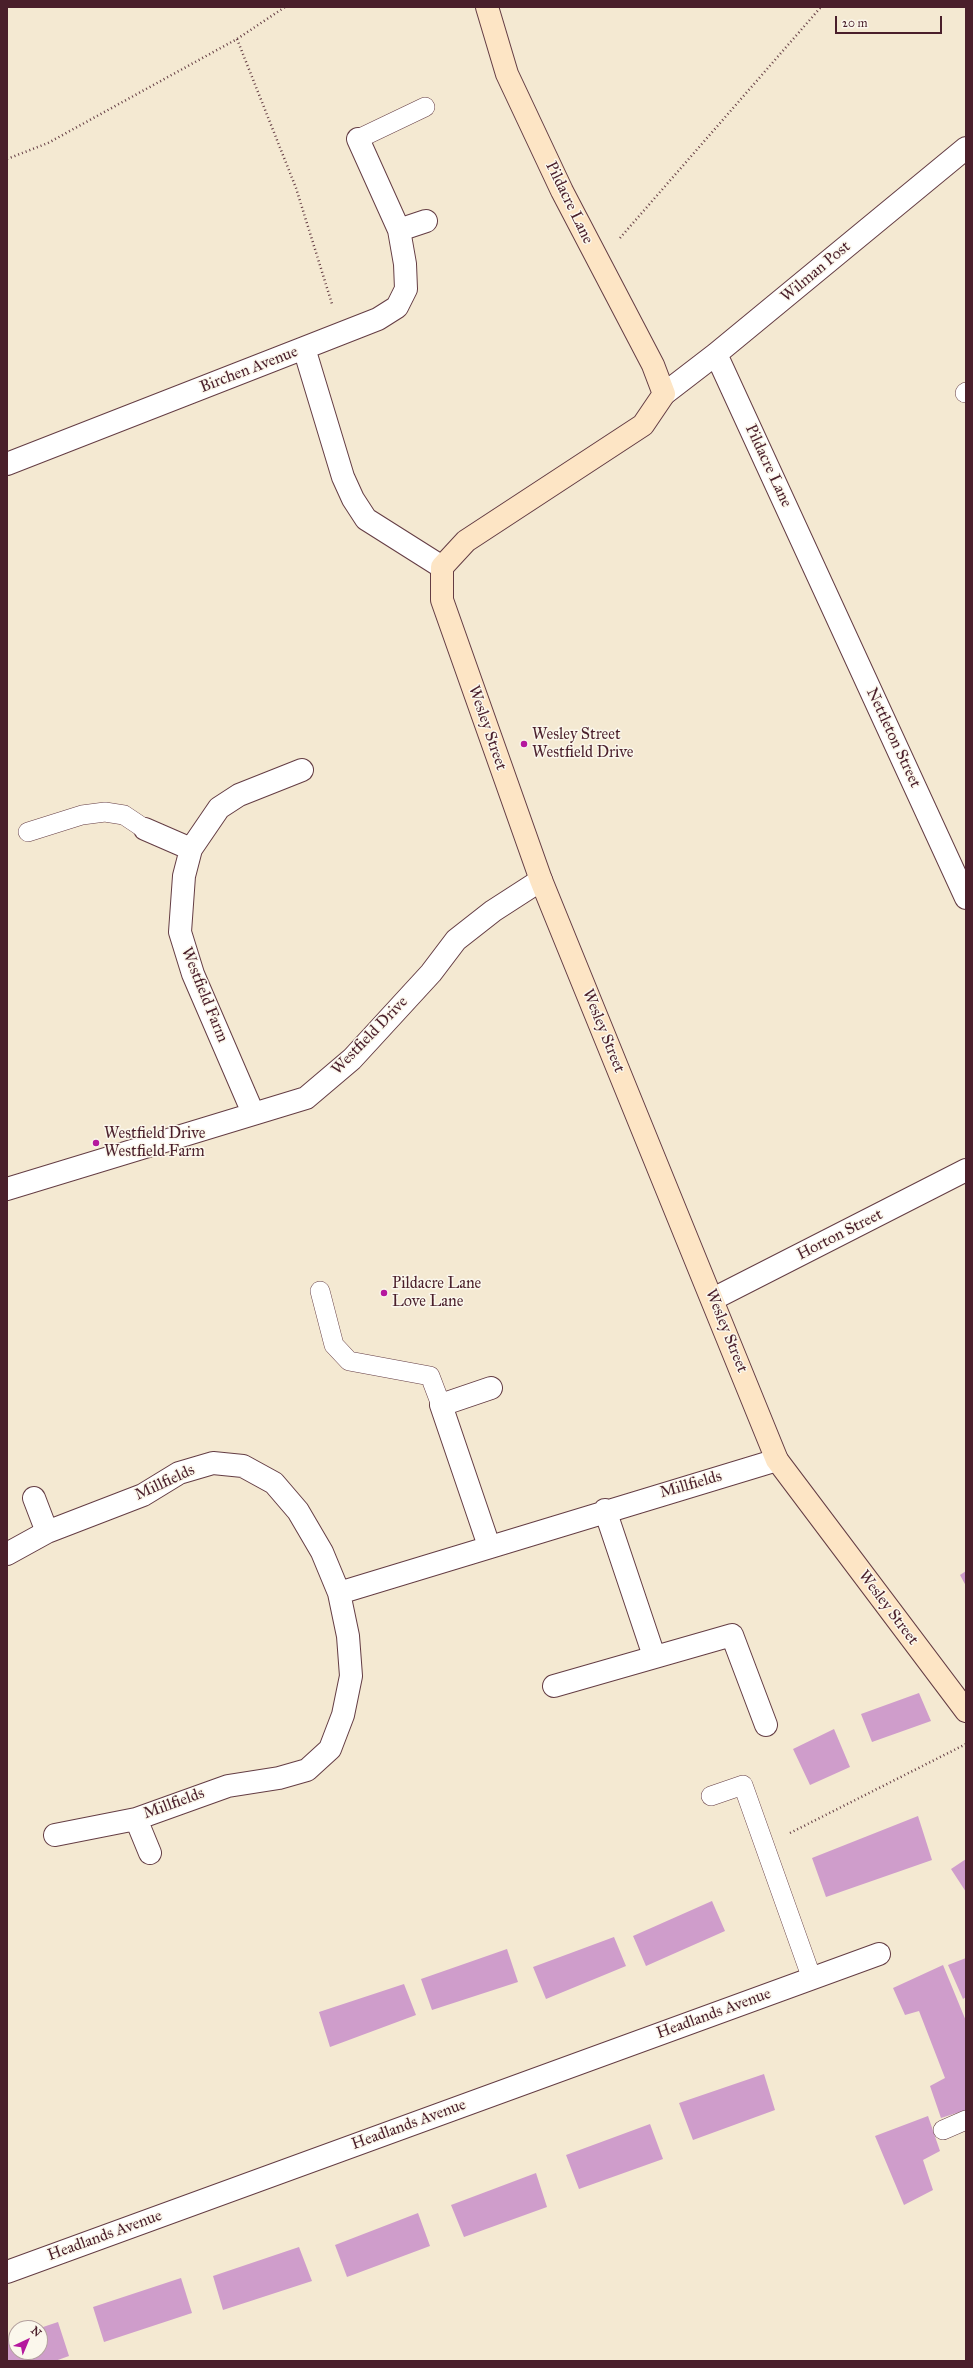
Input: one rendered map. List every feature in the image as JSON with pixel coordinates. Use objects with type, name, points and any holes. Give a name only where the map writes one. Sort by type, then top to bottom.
[{"type":"street","name":"Pildacre Lane","points":[[487,7],[507,74],[598,262],[653,365],[664,394]]},
{"type":"street","points":[[304,348],[378,319],[397,306],[406,289],[405,264],[399,230],[358,139]]},
{"type":"street","name":"Wilman Post","points":[[664,394],[716,354],[966,148]]},
{"type":"street","points":[[399,230],[426,221]]},
{"type":"street","name":"Birchen Avenue","points":[[7,464],[304,348],[343,477],[352,499],[366,519],[442,567]]},
{"type":"street","name":"Pildacre Lane","points":[[716,354],[819,578]]},
{"type":"street","points":[[442,567],[466,541],[643,425],[664,394]]},
{"type":"street","name":"Wesley Street","points":[[442,567],[442,600],[541,880],[713,1299],[777,1460],[966,1711]]},
{"type":"street","name":"Nettleton Street","points":[[819,578],[966,898]]},
{"type":"street","name":"Westfield Farm","points":[[253,1113],[193,974],[180,932],[181,900],[191,849],[219,808],[239,795],[302,770]]},
{"type":"street","points":[[145,829],[191,849]]},
{"type":"street","name":"Westfield Drive","points":[[7,1189],[306,1098],[352,1059],[431,973],[456,940],[493,911],[541,880]]},
{"type":"street","name":"Horton Street","points":[[713,1299],[966,1170]]},
{"type":"street","points":[[489,1546],[441,1405],[491,1388]]},
{"type":"street","name":"Millfields","points":[[339,1593],[605,1510],[777,1460]]},
{"type":"street","name":"Millfields","points":[[7,1554],[47,1532],[143,1495],[179,1473],[213,1463],[243,1466],[274,1484],[298,1511],[322,1552],[339,1593],[348,1636],[351,1676],[343,1715],[330,1749],[307,1770],[279,1778],[228,1786],[136,1819],[55,1835]]},
{"type":"street","points":[[34,1498],[47,1532]]},
{"type":"street","points":[[605,1510],[654,1656]]},
{"type":"street","points":[[554,1686],[654,1656],[732,1635],[766,1724]]},
{"type":"street","name":"Millfields","points":[[136,1819],[150,1853]]},
{"type":"street","name":"Headlands Avenue","points":[[7,2272],[879,1954]]},
{"type":"lane","points":[[358,139],[425,107]]},
{"type":"lane","points":[[28,832],[82,815],[105,812],[124,815],[145,829]]},
{"type":"lane","points":[[320,1291],[334,1345],[349,1361],[430,1376],[441,1405]]},
{"type":"lane","points":[[710,1796],[743,1785],[812,1979]]},
{"type":"lane","points":[[943,2130],[966,2120]]},
{"type":"path","points":[[7,159],[48,143],[237,39],[285,7]]},
{"type":"path","points":[[598,262],[821,7]]},
{"type":"path","points":[[237,39],[296,188],[341,333]]},
{"type":"path","points":[[765,1846],[966,1744]]},
{"type":"building","points":[[966,1571],[966,1586],[960,1575]]},
{"type":"building","points":[[919,1693],[931,1721],[872,1742],[861,1714]]},
{"type":"building","points":[[834,1729],[850,1767],[810,1785],[793,1749]]},
{"type":"building","points":[[918,1816],[932,1860],[826,1897],[812,1858]]},
{"type":"building","points":[[966,1859],[966,1892],[951,1869]]},
{"type":"building","points":[[712,1901],[725,1931],[646,1966],[633,1936]]},
{"type":"building","points":[[614,1937],[626,1966],[546,1999],[533,1967]]},
{"type":"building","points":[[507,1949],[518,1982],[432,2010],[421,1979]]},
{"type":"building","points":[[966,1958],[966,1997],[963,1999],[948,1965]]},
{"type":"building","points":[[943,1965],[966,2021],[966,2110],[941,2118],[930,2086],[945,2078],[919,2011],[905,2015],[893,1988]]},
{"type":"building","points":[[404,1984],[416,2015],[330,2047],[319,2012]]},
{"type":"building","points":[[764,2074],[775,2110],[693,2140],[679,2103]]},
{"type":"building","points":[[928,2116],[940,2151],[923,2160],[933,2190],[904,2205],[875,2136]]},
{"type":"building","points":[[650,2124],[663,2159],[579,2189],[566,2155]]},
{"type":"building","points":[[536,2173],[547,2207],[464,2237],[451,2205]]},
{"type":"building","points":[[418,2213],[430,2246],[347,2277],[335,2245]]},
{"type":"building","points":[[299,2247],[312,2281],[223,2310],[213,2276]]},
{"type":"building","points":[[181,2278],[192,2313],[104,2342],[93,2307]]},
{"type":"building","points":[[58,2322],[69,2356],[55,2361],[7,2361],[8,2339],[8,2360],[48,2360],[48,2325]]},
{"type":"place","name":"Wesley Street Westfield Drive","points":[[524,744]]},
{"type":"place","name":"Westfield Drive Westfield Farm","points":[[96,1143]]},
{"type":"place","name":"Pildacre Lane Love Lane","points":[[384,1293]]}]
